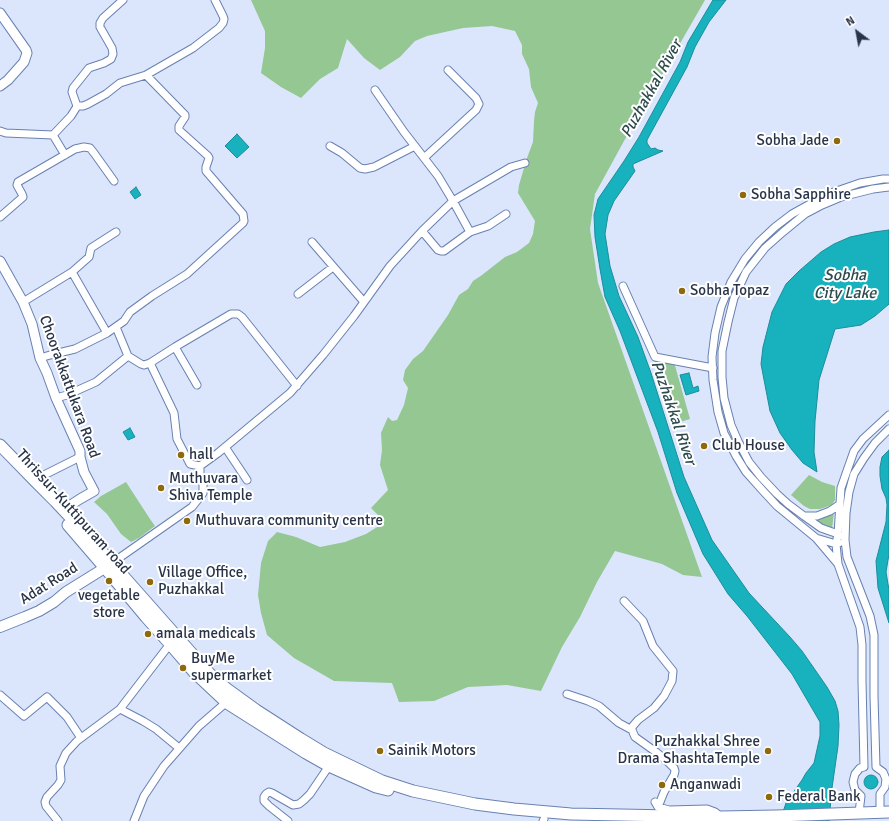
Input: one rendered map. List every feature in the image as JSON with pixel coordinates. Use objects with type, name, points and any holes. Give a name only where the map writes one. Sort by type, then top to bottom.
[{"type":"main road","points":[[0,445],[63,510],[109,566],[209,673],[256,710],[324,753],[382,781],[413,791],[475,804],[571,814],[721,817],[886,812]]},
{"type":"main road","name":"Thrissur-Kuttipuram road","points":[[0,454],[109,566],[146,617],[194,672],[226,703],[329,766],[376,787],[439,804],[544,820],[576,821]]},
{"type":"main road","name":"Adat Road","points":[[0,626],[25,618],[40,611],[71,589],[109,566]]},
{"type":"street","points":[[0,131],[6,133],[53,135],[75,111],[77,106],[72,91],[73,88],[91,67],[104,63],[111,59],[114,54],[100,27],[100,23],[103,18],[123,0]]},
{"type":"street","points":[[77,106],[88,104],[120,84],[146,75],[193,48],[219,28],[223,23],[223,16],[215,0]]},
{"type":"street","points":[[0,13],[26,50],[26,53],[24,62],[8,80],[0,86]]},
{"type":"street","points":[[424,158],[476,110],[479,104],[476,98],[448,70]]},
{"type":"street","points":[[40,358],[74,349],[108,333],[124,321],[130,312],[187,274],[244,221],[243,214],[206,171],[209,158],[208,156],[179,130],[179,126],[185,115],[146,75]]},
{"type":"street","points":[[376,90],[438,176],[470,232]]},
{"type":"street","points":[[53,135],[65,155]]},
{"type":"street","points":[[330,146],[365,170],[415,146]]},
{"type":"street","points":[[0,217],[23,196],[17,185],[18,182],[80,147],[90,148],[114,180]]},
{"type":"street","points":[[150,363],[174,413],[177,439],[190,464],[200,466],[225,447],[297,386],[354,316],[390,266],[422,231],[453,201],[511,167],[525,163]]},
{"type":"street","points":[[838,564],[816,538],[777,506],[746,472],[736,456],[724,433],[718,412],[712,368],[715,333],[721,307],[731,282],[745,259],[759,242],[792,214],[828,194],[860,183],[889,179]]},
{"type":"street","points":[[845,540],[838,534],[821,528],[788,504],[761,477],[749,462],[731,425],[724,398],[722,351],[734,298],[746,272],[765,248],[805,214],[822,205],[841,197],[873,189],[889,188]]},
{"type":"street","points":[[422,231],[438,250],[444,251],[470,232],[488,226],[506,214]]},
{"type":"street","points":[[23,302],[72,272],[89,257],[91,247],[116,232]]},
{"type":"street","points":[[312,242],[364,302]]},
{"type":"street","name":"Choorakkattukara Road","points":[[0,261],[23,302],[32,324],[40,358],[80,451],[84,472],[94,490],[63,510]]},
{"type":"street","points":[[298,294],[333,267]]},
{"type":"street","points":[[72,272],[108,333]]},
{"type":"street","points":[[623,286],[655,357],[712,368]]},
{"type":"street","points":[[116,327],[128,356],[144,365],[150,363],[230,314],[238,314],[297,386]]},
{"type":"street","points":[[175,347],[197,385]]},
{"type":"street","points":[[56,398],[67,395],[96,382],[128,356]]},
{"type":"street","points":[[859,813],[861,796],[855,790],[853,782],[855,774],[860,768],[864,767],[862,645],[860,627],[838,564],[836,544],[841,488],[854,451],[863,439],[889,415]]},
{"type":"street","points":[[886,812],[880,794],[885,788],[886,779],[883,772],[876,767],[874,635],[870,616],[847,556],[845,540],[846,512],[854,474],[875,443],[889,429]]},
{"type":"street","points":[[225,447],[248,480]]},
{"type":"street","points":[[34,480],[80,457]]},
{"type":"street","points":[[109,566],[192,508],[203,493],[203,484],[200,477],[200,466]]},
{"type":"street","points":[[804,516],[817,516],[830,511],[839,505]]},
{"type":"street","points":[[816,538],[836,544],[845,540]]},
{"type":"street","points":[[624,601],[643,621],[653,646],[673,671],[672,681],[664,696],[654,708],[638,720],[632,727],[632,730]]},
{"type":"street","points":[[58,821],[46,806],[45,802],[47,797],[61,780],[60,766],[66,753],[77,741],[120,709],[170,644]]},
{"type":"street","points":[[0,694],[24,716],[47,697],[67,717],[81,738]]},
{"type":"street","points":[[134,821],[144,796],[164,766],[199,726],[235,694]]},
{"type":"street","points":[[567,694],[594,704],[604,710],[619,723],[632,730],[635,737],[656,752],[674,768],[674,774],[657,804],[669,810],[707,809],[715,812],[721,817]]},
{"type":"street","points":[[120,709],[156,729],[179,748]]},
{"type":"street","points":[[288,821],[264,801],[266,794],[269,792],[293,805],[299,804],[310,794],[329,766]]},
{"type":"green space","points":[[251,0],[705,0],[595,194],[590,229],[598,283],[702,577],[683,575],[662,564],[615,551],[597,582],[580,617],[562,647],[541,691],[507,685],[468,687],[434,701],[399,702],[392,683],[334,681],[294,658],[267,635],[258,595],[261,563],[268,541],[277,532],[296,537],[320,547],[345,542],[366,534],[382,524],[378,515],[371,508],[388,490],[380,465],[382,450],[381,433],[388,417],[392,421],[397,420],[404,405],[408,388],[403,380],[405,370],[413,359],[423,351],[448,315],[459,295],[468,289],[473,281],[505,257],[517,252],[529,243],[533,234],[535,221],[518,193],[519,185],[533,142],[535,112],[538,103],[531,87],[529,69],[522,54],[522,45],[515,31],[492,26],[463,28],[427,36],[415,41],[400,57],[380,70],[364,58],[347,39],[338,68],[320,79],[301,98],[281,87],[261,73],[265,48],[265,31]]},
{"type":"green space","points":[[654,359],[674,362],[690,419],[673,424]]},
{"type":"green space","points":[[809,475],[822,482],[835,486],[835,500],[832,505],[820,509],[810,509],[791,495]]},
{"type":"green space","points":[[126,482],[155,526],[131,542],[121,534],[107,514],[94,502],[101,496]]},
{"type":"green space","points":[[834,512],[832,529],[816,521]]},
{"type":"water","points":[[713,0],[726,0],[709,22],[695,47],[687,67],[647,140],[647,143],[651,149],[655,148],[663,151],[633,164],[635,171],[614,201],[608,215],[605,234],[610,266],[619,296],[638,337],[651,373],[684,477],[712,540],[749,593],[802,651],[835,701],[838,711],[839,725],[838,746],[829,821],[775,821],[814,763],[820,736],[820,722],[792,674],[728,594],[703,554],[677,493],[658,432],[620,331],[605,297],[595,237],[594,215],[598,199],[639,137],[680,62],[688,42]]},
{"type":"water","points":[[237,134],[249,147],[237,158],[225,146]]},
{"type":"water","points":[[136,187],[141,195],[135,199],[130,192]]},
{"type":"water","name":"Sobha City Lake","points":[[889,230],[889,304],[861,325],[835,329],[819,380],[814,452],[817,472],[803,463],[792,450],[780,433],[770,411],[761,364],[763,347],[772,312],[786,284],[821,252],[850,237]]},
{"type":"water","points":[[689,373],[693,388],[698,386],[699,391],[686,395],[680,375]]},
{"type":"water","points":[[130,428],[135,437],[128,440],[123,432]]},
{"type":"water","points":[[889,450],[889,554],[886,572],[889,590],[889,623],[878,588],[876,561],[886,522],[887,505],[882,489],[880,467],[882,457]]},
{"type":"water","points":[[868,775],[874,775],[878,779],[878,785],[874,789],[868,789],[864,785],[864,779]]},
{"type":"place","name":"Sobha Jade","points":[[837,141]]},
{"type":"place","name":"Sobha Sapphire","points":[[743,195]]},
{"type":"place","name":"Sobha Topaz","points":[[682,291]]},
{"type":"place","name":"Club House","points":[[704,446]]},
{"type":"place","name":"hall","points":[[181,455]]},
{"type":"place","name":"Muthuvara Shiva Temple","points":[[161,488]]},
{"type":"place","name":"Muthuvara community centre","points":[[187,521]]},
{"type":"place","name":"vegetable store","points":[[109,581]]},
{"type":"place","name":"Village Office, Puzhakkal","points":[[150,582]]},
{"type":"place","name":"amala medicals","points":[[148,634]]},
{"type":"place","name":"BuyMe supermarket","points":[[183,668]]},
{"type":"place","name":"Sainik Motors","points":[[380,751]]},
{"type":"place","name":"Puzhakkal Shree Drama ShashtaTemple","points":[[768,751]]},
{"type":"place","name":"Anganwadi","points":[[662,785]]},
{"type":"place","name":"Federal Bank","points":[[769,797]]},
{"type":"water label","name":"Puzhakkal River","points":[[652,89]]},
{"type":"water label","name":"Puzhakkal River","points":[[673,413]]}]
